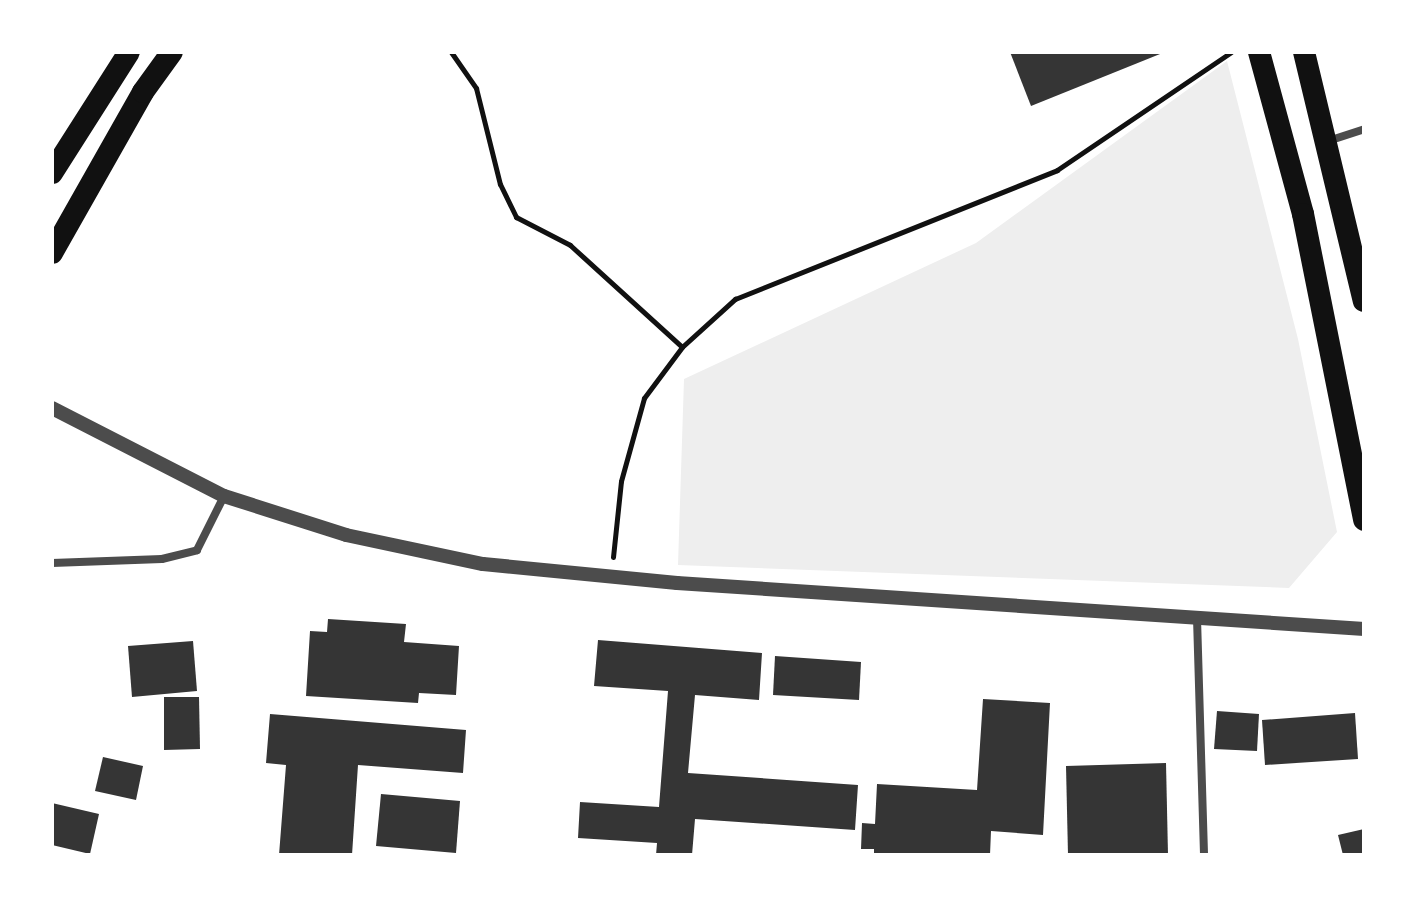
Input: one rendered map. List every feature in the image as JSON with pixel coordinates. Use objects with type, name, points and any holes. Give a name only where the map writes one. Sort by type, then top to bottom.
[{"type":"highway","points":[[52,173],[129,52]]},
{"type":"highway","points":[[52,253],[143,92],[172,52]]},
{"type":"highway","points":[[1259,52],[1303,214],[1364,520]]},
{"type":"highway","points":[[1304,52],[1328,141],[1364,301]]},
{"type":"street","points":[[1328,141],[1364,129]]},
{"type":"street","points":[[52,408],[224,496],[346,535],[483,564],[611,577],[1364,629]]},
{"type":"street","points":[[52,563],[162,559],[197,550],[224,496]]},
{"type":"street","points":[[1197,618],[1204,855]]},
{"type":"path","points":[[451,52],[476,88],[500,184],[516,217],[570,245],[682,347]]},
{"type":"path","points":[[611,577],[621,481],[644,398],[682,347],[735,299],[1057,170],[1231,52]]},
{"type":"shaded area","points":[[1227,61],[1298,339],[1337,532],[1289,588],[678,565],[684,379],[976,243]]},
{"type":"building","points":[[1010,52],[1165,52],[1031,106]]},
{"type":"building","points":[[328,619],[406,624],[404,642],[459,646],[456,695],[419,693],[418,703],[306,696],[310,631],[327,632]]},
{"type":"building","points":[[598,640],[762,653],[759,700],[695,695],[688,773],[858,785],[855,830],[695,819],[692,855],[656,855],[657,843],[578,838],[580,802],[659,807],[668,691],[594,686]]},
{"type":"building","points":[[193,641],[197,691],[132,697],[128,646]]},
{"type":"building","points":[[775,656],[861,662],[859,700],[773,695]]},
{"type":"building","points":[[164,697],[199,697],[200,749],[164,750]]},
{"type":"building","points":[[983,699],[1050,703],[1043,835],[991,831],[990,855],[874,855],[874,849],[861,849],[862,823],[875,824],[877,784],[977,790]]},
{"type":"building","points":[[1217,711],[1259,714],[1257,751],[1214,749]]},
{"type":"building","points":[[1355,713],[1358,759],[1265,765],[1262,720]]},
{"type":"building","points":[[270,714],[466,730],[463,773],[358,765],[352,855],[279,855],[286,765],[266,763]]},
{"type":"building","points":[[103,757],[143,766],[136,800],[95,791]]},
{"type":"building","points":[[1166,763],[1168,855],[1068,855],[1066,766]]},
{"type":"building","points":[[381,794],[460,801],[456,853],[376,846]]},
{"type":"building","points":[[52,803],[99,814],[90,854],[52,845]]},
{"type":"building","points":[[1364,829],[1364,855],[1343,855],[1338,835]]}]
